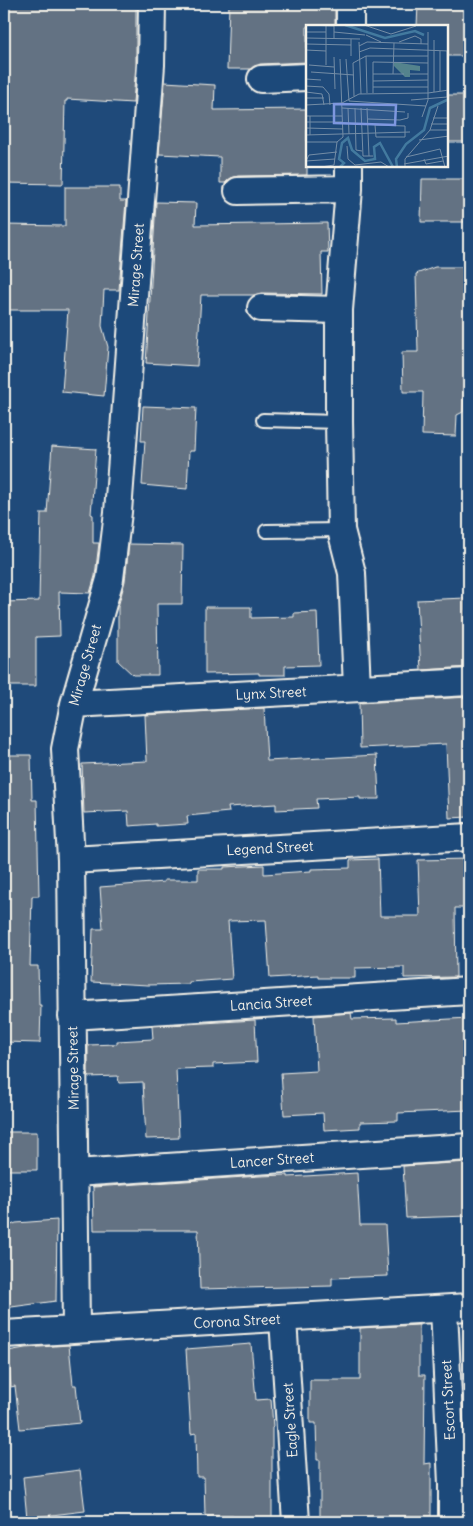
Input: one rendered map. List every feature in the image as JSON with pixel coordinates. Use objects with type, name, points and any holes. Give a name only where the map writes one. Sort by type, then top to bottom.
[{"type":"street","name":"Mirage Street","points":[[76,1330],[71,860],[65,750],[74,704],[110,579],[118,512],[151,65],[152,4]]},
{"type":"street","points":[[350,4],[350,25]]},
{"type":"street","points":[[261,79],[306,77]]},
{"type":"street","points":[[238,190],[349,177],[339,310],[339,422],[341,530],[352,573],[357,688]]},
{"type":"street","points":[[261,308],[339,310]]},
{"type":"street","name":"Lynx Street","points":[[74,704],[469,682]]},
{"type":"street","name":"Legend Street","points":[[71,860],[469,837]]},
{"type":"street","name":"Lancia Street","points":[[72,1016],[469,991]]},
{"type":"street","name":"Lancer Street","points":[[75,1173],[469,1147]]},
{"type":"street","name":"Corona Street","points":[[4,1334],[457,1308]]},
{"type":"street","name":"Escort Street","points":[[452,1522],[457,1308]]},
{"type":"street","name":"Eagle Street","points":[[283,1319],[296,1522]]},
{"type":"lane","points":[[262,420],[339,422]]},
{"type":"lane","points":[[266,531],[341,530]]},
{"type":"building","points":[[4,4],[136,4],[136,64],[133,103],[67,99],[65,101],[63,184],[4,183]]},
{"type":"building","points":[[229,4],[335,4],[335,25],[306,25],[306,62],[260,64],[251,69],[227,69]]},
{"type":"building","points":[[418,4],[469,4],[469,56],[448,56],[448,25],[417,25]]},
{"type":"building","points":[[165,82],[215,85],[214,110],[306,109],[307,175],[238,176],[231,178],[225,183],[220,183],[220,157],[159,154]]},
{"type":"building","points":[[448,95],[469,95],[469,142],[448,142]]},
{"type":"building","points":[[422,179],[469,179],[469,222],[421,222]]},
{"type":"building","points":[[65,187],[120,187],[120,201],[126,201],[119,290],[104,290],[102,326],[108,347],[104,396],[62,392],[68,310],[4,310],[4,225],[65,226]]},
{"type":"building","points":[[156,202],[196,203],[195,225],[327,223],[328,252],[321,252],[322,294],[261,293],[254,295],[201,295],[197,366],[146,363]]},
{"type":"building","points":[[435,267],[469,267],[469,391],[464,391],[463,412],[457,415],[456,436],[422,435],[423,392],[403,392],[402,352],[418,352],[416,274]]},
{"type":"building","points":[[143,406],[196,408],[194,451],[189,451],[187,489],[142,485],[145,441],[141,441]]},
{"type":"building","points":[[52,446],[96,449],[91,514],[93,515],[93,543],[99,543],[95,576],[90,593],[59,592],[60,636],[36,637],[36,686],[4,686],[4,602],[39,601],[41,513],[47,513]]},
{"type":"building","points":[[129,544],[183,545],[182,604],[157,604],[158,675],[133,675],[118,661],[118,607],[125,581]]},
{"type":"building","points":[[466,598],[466,610],[469,610],[469,667],[421,670],[417,600]]},
{"type":"building","points":[[205,607],[251,607],[251,618],[294,617],[294,613],[317,612],[319,665],[285,666],[285,675],[259,675],[259,673],[205,674]]},
{"type":"building","points":[[469,697],[469,817],[449,818],[446,744],[360,748],[359,703]]},
{"type":"building","points":[[264,708],[267,761],[377,755],[379,799],[360,799],[360,797],[316,799],[317,808],[276,810],[276,804],[228,807],[229,812],[187,816],[188,824],[156,826],[156,824],[129,826],[128,811],[84,813],[82,764],[147,761],[145,715]]},
{"type":"building","points":[[4,755],[31,755],[32,800],[37,800],[39,896],[32,896],[30,966],[38,966],[39,1005],[41,1005],[40,1043],[4,1042]]},
{"type":"building","points":[[378,859],[380,916],[420,916],[418,860],[469,859],[469,908],[455,908],[456,977],[404,978],[404,967],[355,968],[355,978],[318,978],[318,975],[270,978],[266,920],[228,921],[232,979],[189,982],[189,984],[148,985],[91,982],[93,929],[103,929],[100,887],[164,882],[164,880],[198,880],[198,869],[224,869],[224,867],[264,865],[264,874],[311,871],[311,869],[350,868],[350,860]]},
{"type":"building","points":[[351,1013],[352,1019],[396,1018],[396,1022],[469,1018],[469,1110],[398,1113],[398,1121],[360,1122],[360,1128],[324,1130],[323,1113],[284,1115],[281,1073],[317,1071],[314,1016]]},
{"type":"building","points":[[255,1020],[257,1062],[213,1064],[213,1068],[176,1069],[179,1138],[146,1139],[143,1082],[119,1083],[118,1076],[88,1077],[88,1045],[117,1044],[117,1041],[153,1039],[152,1026]]},
{"type":"building","points":[[4,1132],[37,1132],[37,1170],[4,1170]]},
{"type":"building","points":[[469,1162],[469,1216],[406,1218],[403,1166]]},
{"type":"building","points":[[357,1173],[360,1225],[385,1225],[388,1276],[332,1278],[332,1286],[200,1289],[198,1230],[94,1230],[93,1187],[260,1176],[288,1175],[288,1177]]},
{"type":"building","points":[[57,1220],[56,1301],[4,1308],[4,1228],[16,1223]]},
{"type":"building","points":[[419,1325],[419,1375],[425,1375],[424,1464],[431,1463],[431,1516],[376,1516],[376,1522],[320,1522],[320,1460],[317,1460],[316,1423],[310,1423],[310,1380],[360,1380],[360,1328]]},
{"type":"building","points":[[251,1344],[256,1400],[271,1399],[273,1427],[272,1522],[233,1522],[233,1516],[205,1516],[204,1477],[197,1477],[196,1433],[191,1434],[186,1349]]},
{"type":"building","points":[[69,1345],[73,1385],[76,1385],[80,1423],[20,1429],[15,1386],[11,1387],[8,1351]]},
{"type":"building","points":[[80,1470],[85,1511],[27,1518],[23,1477]]}]
